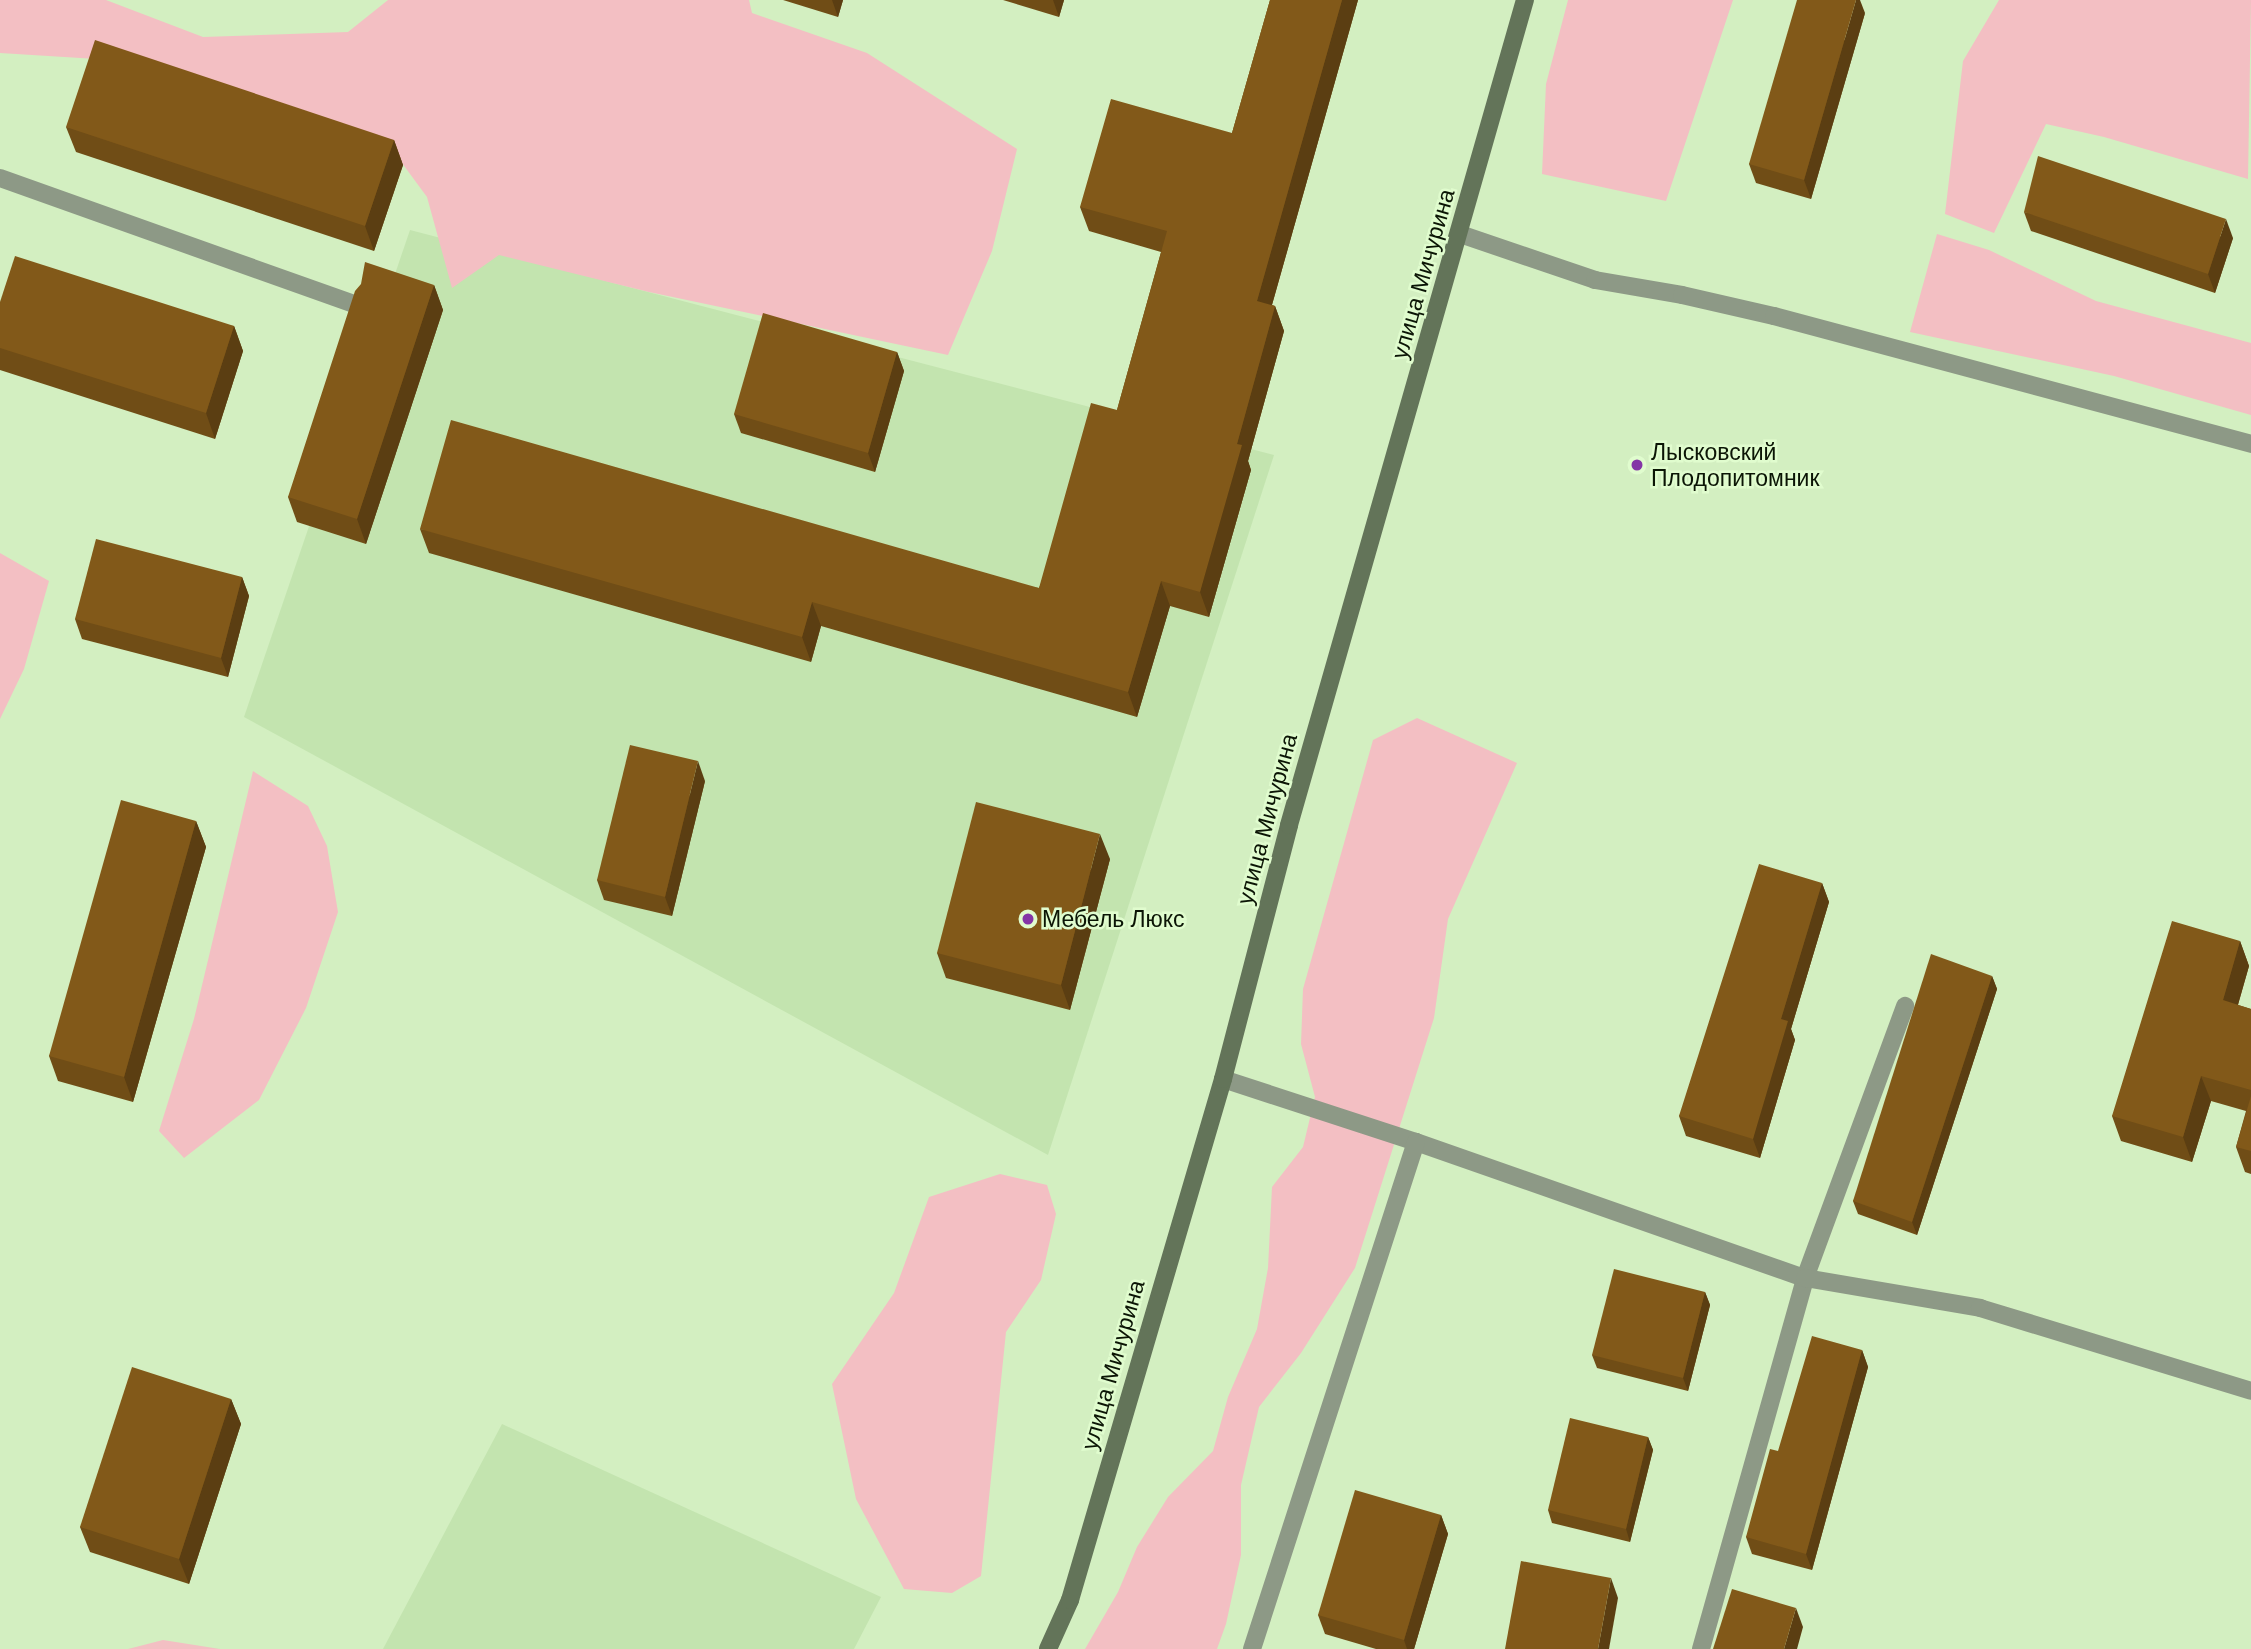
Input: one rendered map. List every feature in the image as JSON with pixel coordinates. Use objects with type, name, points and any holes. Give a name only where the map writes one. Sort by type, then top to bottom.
[{"type":"main road","name":"улица Мичурина","points":[[1048,1649],[1070,1600],[1223,1079],[1289,825],[1525,0]]},
{"type":"street","points":[[0,178],[359,306]]},
{"type":"street","points":[[1460,233],[1595,280],[1682,295],[1774,316],[2251,444]]},
{"type":"street","points":[[1701,1649],[1805,1278],[1905,1006]]},
{"type":"street","points":[[1223,1079],[1416,1142],[1805,1278],[1980,1308],[2251,1391]]},
{"type":"street","points":[[1252,1649],[1416,1142]]},
{"type":"shaded area","points":[[0,0],[106,0],[203,37],[348,32],[388,0],[749,0],[752,13],[867,53],[1017,149],[992,251],[948,355],[649,292],[499,255],[452,288],[427,197],[385,140],[161,63],[0,53]]},
{"type":"shaded area","points":[[1568,0],[1733,0],[1666,201],[1542,174],[1546,84]]},
{"type":"shaded area","points":[[1999,0],[2251,0],[2248,179],[2104,137],[2046,124],[1994,233],[1945,214],[1963,61]]},
{"type":"shaded area","points":[[410,230],[1274,455],[1048,1155],[244,717]]},
{"type":"shaded area","points":[[1937,234],[1989,250],[2096,301],[2251,343],[2251,415],[2114,376],[1910,332]]},
{"type":"shaded area","points":[[0,553],[49,581],[24,669],[0,719]]},
{"type":"shaded area","points":[[1417,718],[1517,763],[1448,919],[1434,1018],[1355,1268],[1301,1353],[1259,1407],[1241,1485],[1241,1555],[1226,1624],[1217,1649],[1085,1649],[1118,1592],[1137,1547],[1168,1497],[1213,1451],[1228,1397],[1257,1329],[1268,1268],[1272,1187],[1303,1147],[1315,1097],[1301,1044],[1303,989],[1373,740]]},
{"type":"shaded area","points":[[253,771],[308,806],[327,846],[338,912],[306,1008],[259,1100],[184,1158],[159,1131],[194,1019]]},
{"type":"shaded area","points":[[1000,1174],[1047,1185],[1056,1214],[1041,1280],[1006,1332],[981,1576],[952,1593],[904,1589],[856,1499],[832,1384],[894,1293],[929,1197]]},
{"type":"shaded area","points":[[502,1424],[881,1597],[854,1649],[383,1649]]},
{"type":"shaded area","points":[[163,1640],[220,1649],[128,1649]]},
{"type":"building","points":[[1270,0],[1342,0],[1257,301],[1275,306],[1237,444],[1242,445],[1200,592],[1161,581],[1128,692],[812,602],[802,637],[420,529],[451,420],[1039,588],[1091,403],[1117,410],[1167,231],[1080,207],[1111,99],[1232,133]]},
{"type":"building","points":[[1797,0],[1856,0],[1804,180],[1749,164]]},
{"type":"building","points":[[95,40],[394,140],[365,226],[66,127]]},
{"type":"building","points":[[2038,156],[2226,219],[2208,274],[2024,212]]},
{"type":"building","points":[[15,256],[234,326],[206,413],[0,348],[0,302]]},
{"type":"building","points":[[365,262],[434,285],[357,519],[288,497],[355,291],[361,284]]},
{"type":"building","points":[[763,313],[897,352],[868,453],[734,414]]},
{"type":"building","points":[[96,539],[242,577],[221,658],[75,619]]},
{"type":"building","points":[[630,745],[698,761],[665,897],[597,880]]},
{"type":"building","points":[[121,800],[196,821],[124,1077],[49,1056]]},
{"type":"building","name":"Мебель Люкс","points":[[976,802],[1100,834],[1061,985],[937,953]]},
{"type":"building","points":[[1759,864],[1822,883],[1781,1019],[1788,1021],[1753,1139],[1679,1116]]},
{"type":"building","points":[[2172,921],[2240,941],[2223,1000],[2251,1009],[2251,1090],[2201,1076],[2183,1137],[2112,1116]]},
{"type":"building","points":[[1931,954],[1992,976],[1912,1222],[1853,1201]]},
{"type":"building","points":[[2251,1096],[2251,1151],[2236,1147]]},
{"type":"building","points":[[1614,1269],[1705,1292],[1683,1378],[1592,1355]]},
{"type":"building","points":[[1812,1336],[1862,1350],[1806,1554],[1746,1537],[1770,1449],[1778,1451]]},
{"type":"building","points":[[132,1367],[231,1399],[179,1559],[80,1527]]},
{"type":"building","points":[[1570,1418],[1648,1437],[1626,1529],[1548,1510]]},
{"type":"building","points":[[1355,1490],[1441,1515],[1404,1640],[1318,1615]]},
{"type":"building","points":[[1521,1561],[1611,1578],[1598,1649],[1505,1649]]},
{"type":"building","points":[[1732,1589],[1796,1608],[1784,1649],[1713,1649]]},
{"type":"place","name":"Лысковский Плодопитомник","points":[[1637,465]]},
{"type":"place","name":"Мебель Люкс","points":[[1028,919]]}]
